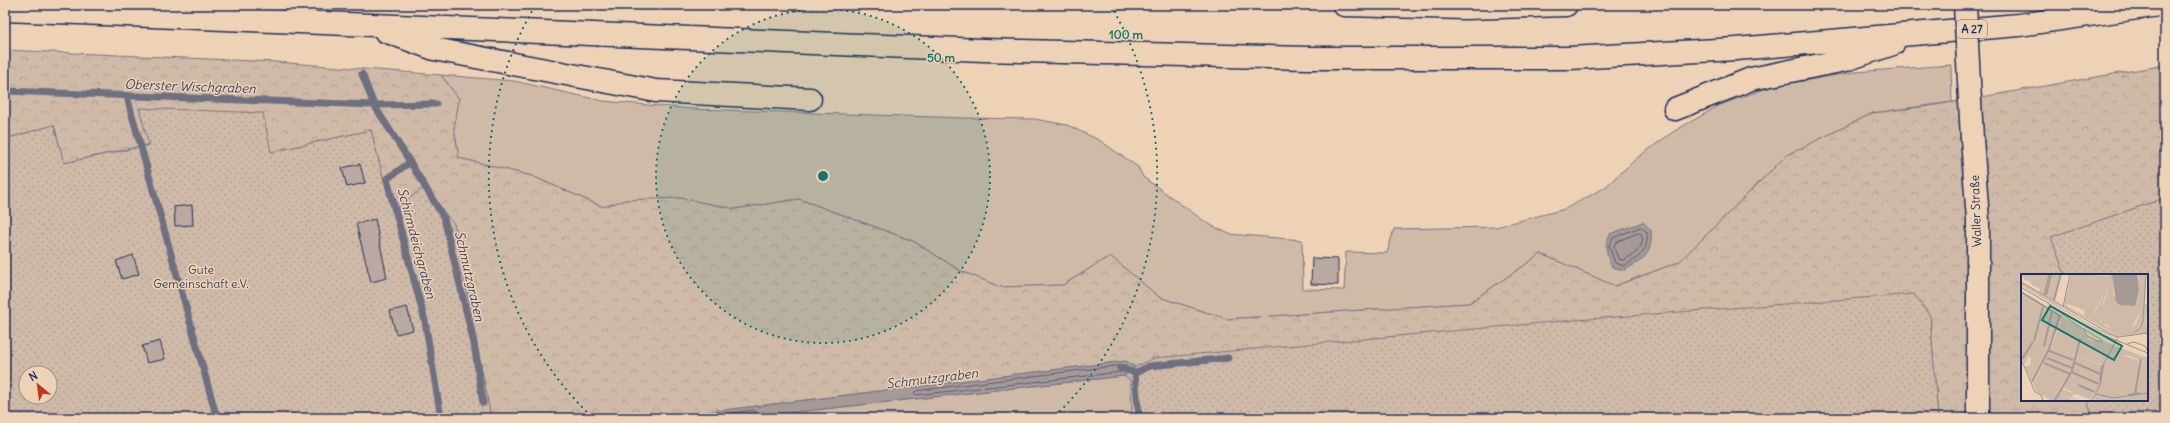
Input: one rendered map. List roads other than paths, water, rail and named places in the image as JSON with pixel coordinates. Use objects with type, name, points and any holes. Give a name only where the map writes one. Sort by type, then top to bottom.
[{"type":"main road","points":[[1344,5],[1466,8],[1566,5]]},
{"type":"main road","name":"Waller Straße","points":[[1965,5],[1978,220],[1978,418]]},
{"type":"main road","name":"A 27","points":[[5,10],[983,50],[1308,58],[1570,58],[1736,49],[1924,34],[2019,25],[2159,5]]},
{"type":"main road","points":[[363,24],[434,49],[656,92],[810,99]]},
{"type":"main road","points":[[1675,108],[1751,79],[1845,60],[1924,34]]},
{"type":"water","points":[[1643,222],[1651,230],[1649,251],[1637,263],[1624,270],[1612,267],[1606,250],[1610,234]]},
{"type":"water","points":[[1126,361],[1135,367],[1124,376],[742,418],[659,418]]},
{"type":"waterway","name":"Schirmdeichgraben","points":[[362,74],[374,105],[410,162],[387,179],[425,321],[441,418]]},
{"type":"waterway","name":"Oberster Wischgraben","points":[[5,91],[374,105],[436,104]]},
{"type":"waterway","points":[[127,97],[217,418]]},
{"type":"waterway","name":"Schmutzgraben","points":[[410,162],[444,218],[474,344],[483,403]]},
{"type":"waterway","points":[[1135,373],[1150,366],[1228,358]]},
{"type":"waterway","name":"Schmutzgraben","points":[[1120,368],[1135,373],[1139,418]]},
{"type":"park label","name":"Gute Gemeinschaft e.V.","points":[[201,277]]}]
